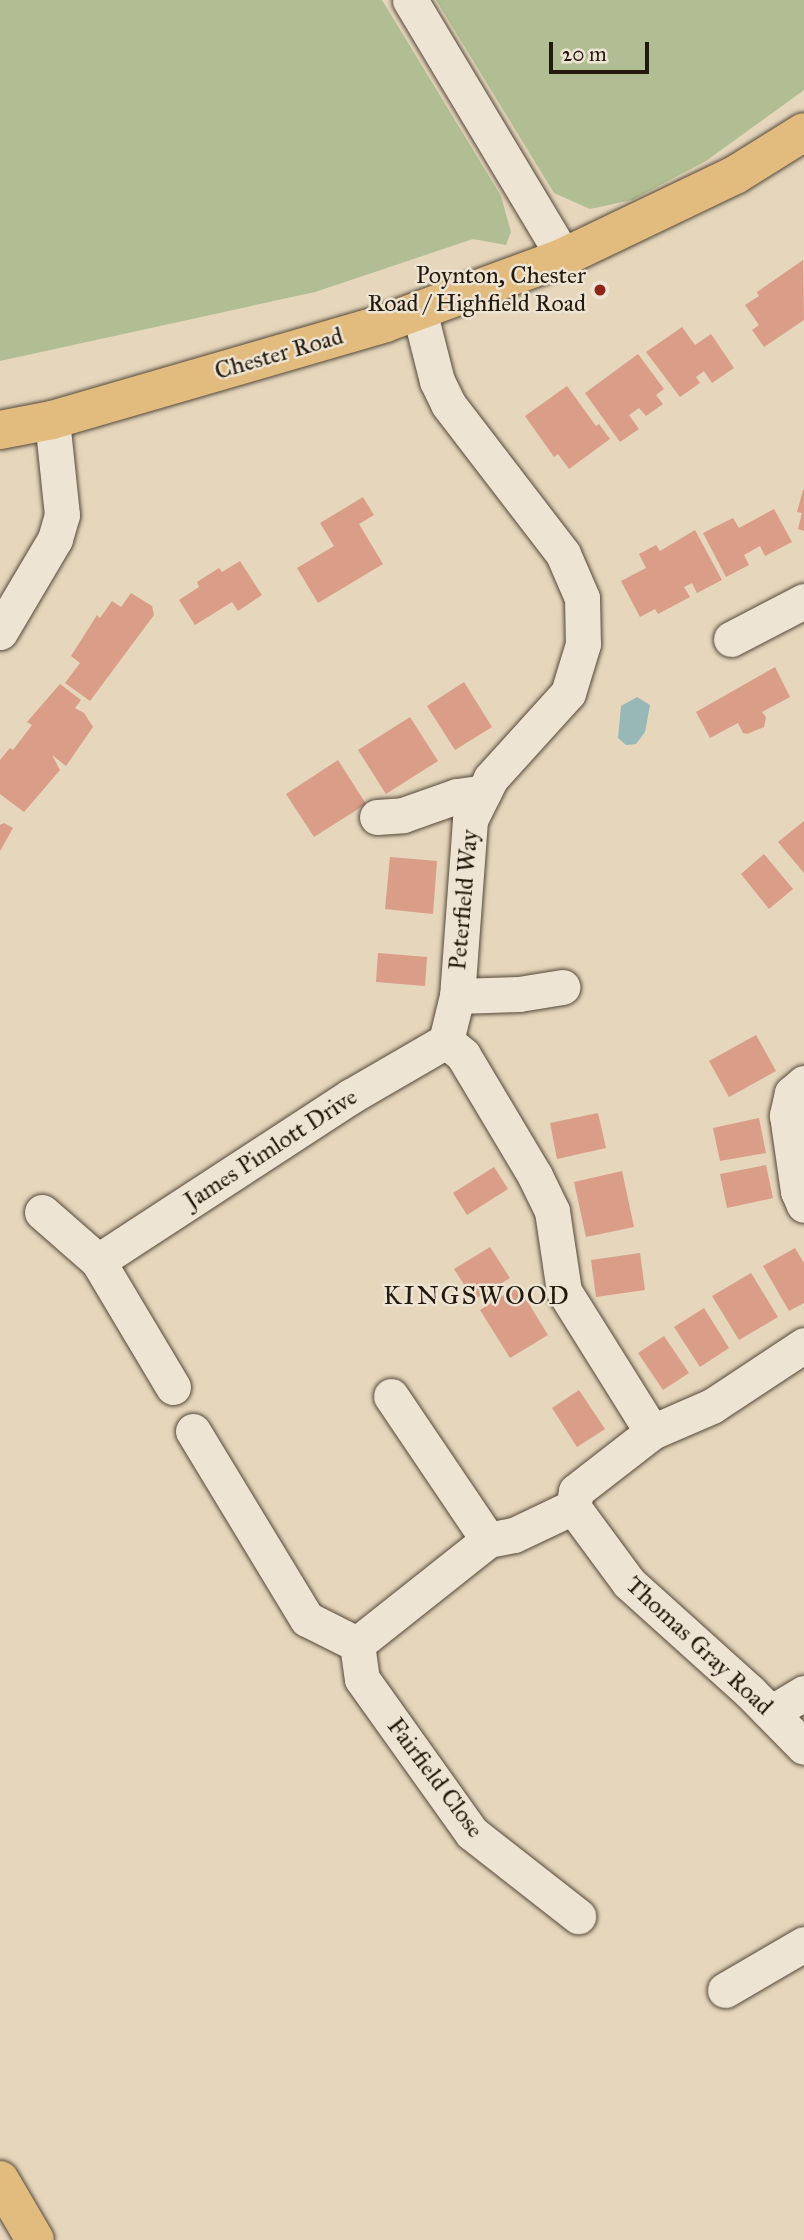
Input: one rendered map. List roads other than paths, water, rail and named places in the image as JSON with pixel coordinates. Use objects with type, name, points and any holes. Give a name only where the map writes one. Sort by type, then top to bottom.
[{"type":"main road","name":"Chester Road","points":[[17,428],[385,323],[564,257],[801,141]]},
{"type":"main road","points":[[0,2180],[34,2240]]},
{"type":"street","points":[[410,0],[564,257]]},
{"type":"street","name":"Peterfield Way","points":[[419,310],[438,381],[448,404],[563,554],[582,598],[583,644],[568,694],[491,778],[470,820],[457,996],[446,1041]]},
{"type":"street","name":"Chester Road","points":[[0,632],[55,539],[62,515],[17,428]]},
{"type":"street","points":[[731,639],[804,601]]},
{"type":"street","points":[[377,817],[403,815],[457,796],[484,792]]},
{"type":"street","points":[[457,996],[519,994],[562,987]]},
{"type":"street","points":[[446,1041],[463,1055],[536,1176],[552,1211],[564,1291],[652,1432]]},
{"type":"street","name":"James Pimlott Drive","points":[[98,1261],[351,1096],[446,1041]]},
{"type":"street","points":[[804,1083],[792,1093],[787,1115],[797,1191],[804,1205]]},
{"type":"street","points":[[42,1212],[98,1261],[173,1387]]},
{"type":"street","points":[[193,1431],[307,1619],[357,1644],[488,1540],[514,1535],[573,1507],[576,1490],[652,1432],[712,1406],[804,1345]]},
{"type":"street","points":[[391,1396],[488,1540]]},
{"type":"street","name":"Thomas Gray Road","points":[[573,1507],[629,1583],[767,1709],[804,1747]]},
{"type":"street","name":"Fairfield Close","points":[[357,1644],[362,1679],[472,1833],[578,1916]]},
{"type":"street","points":[[767,1709],[779,1708],[804,1693]]},
{"type":"street","points":[[725,1990],[804,1944]]},
{"type":"water","points":[[637,697],[650,705],[645,732],[636,744],[626,745],[618,738],[621,706]]},
{"type":"place","name":"Poynton, Chester Road / Highfield Road","points":[[600,290]]},
{"type":"district","name":"KINGSWOOD","points":[[477,1296]]}]
